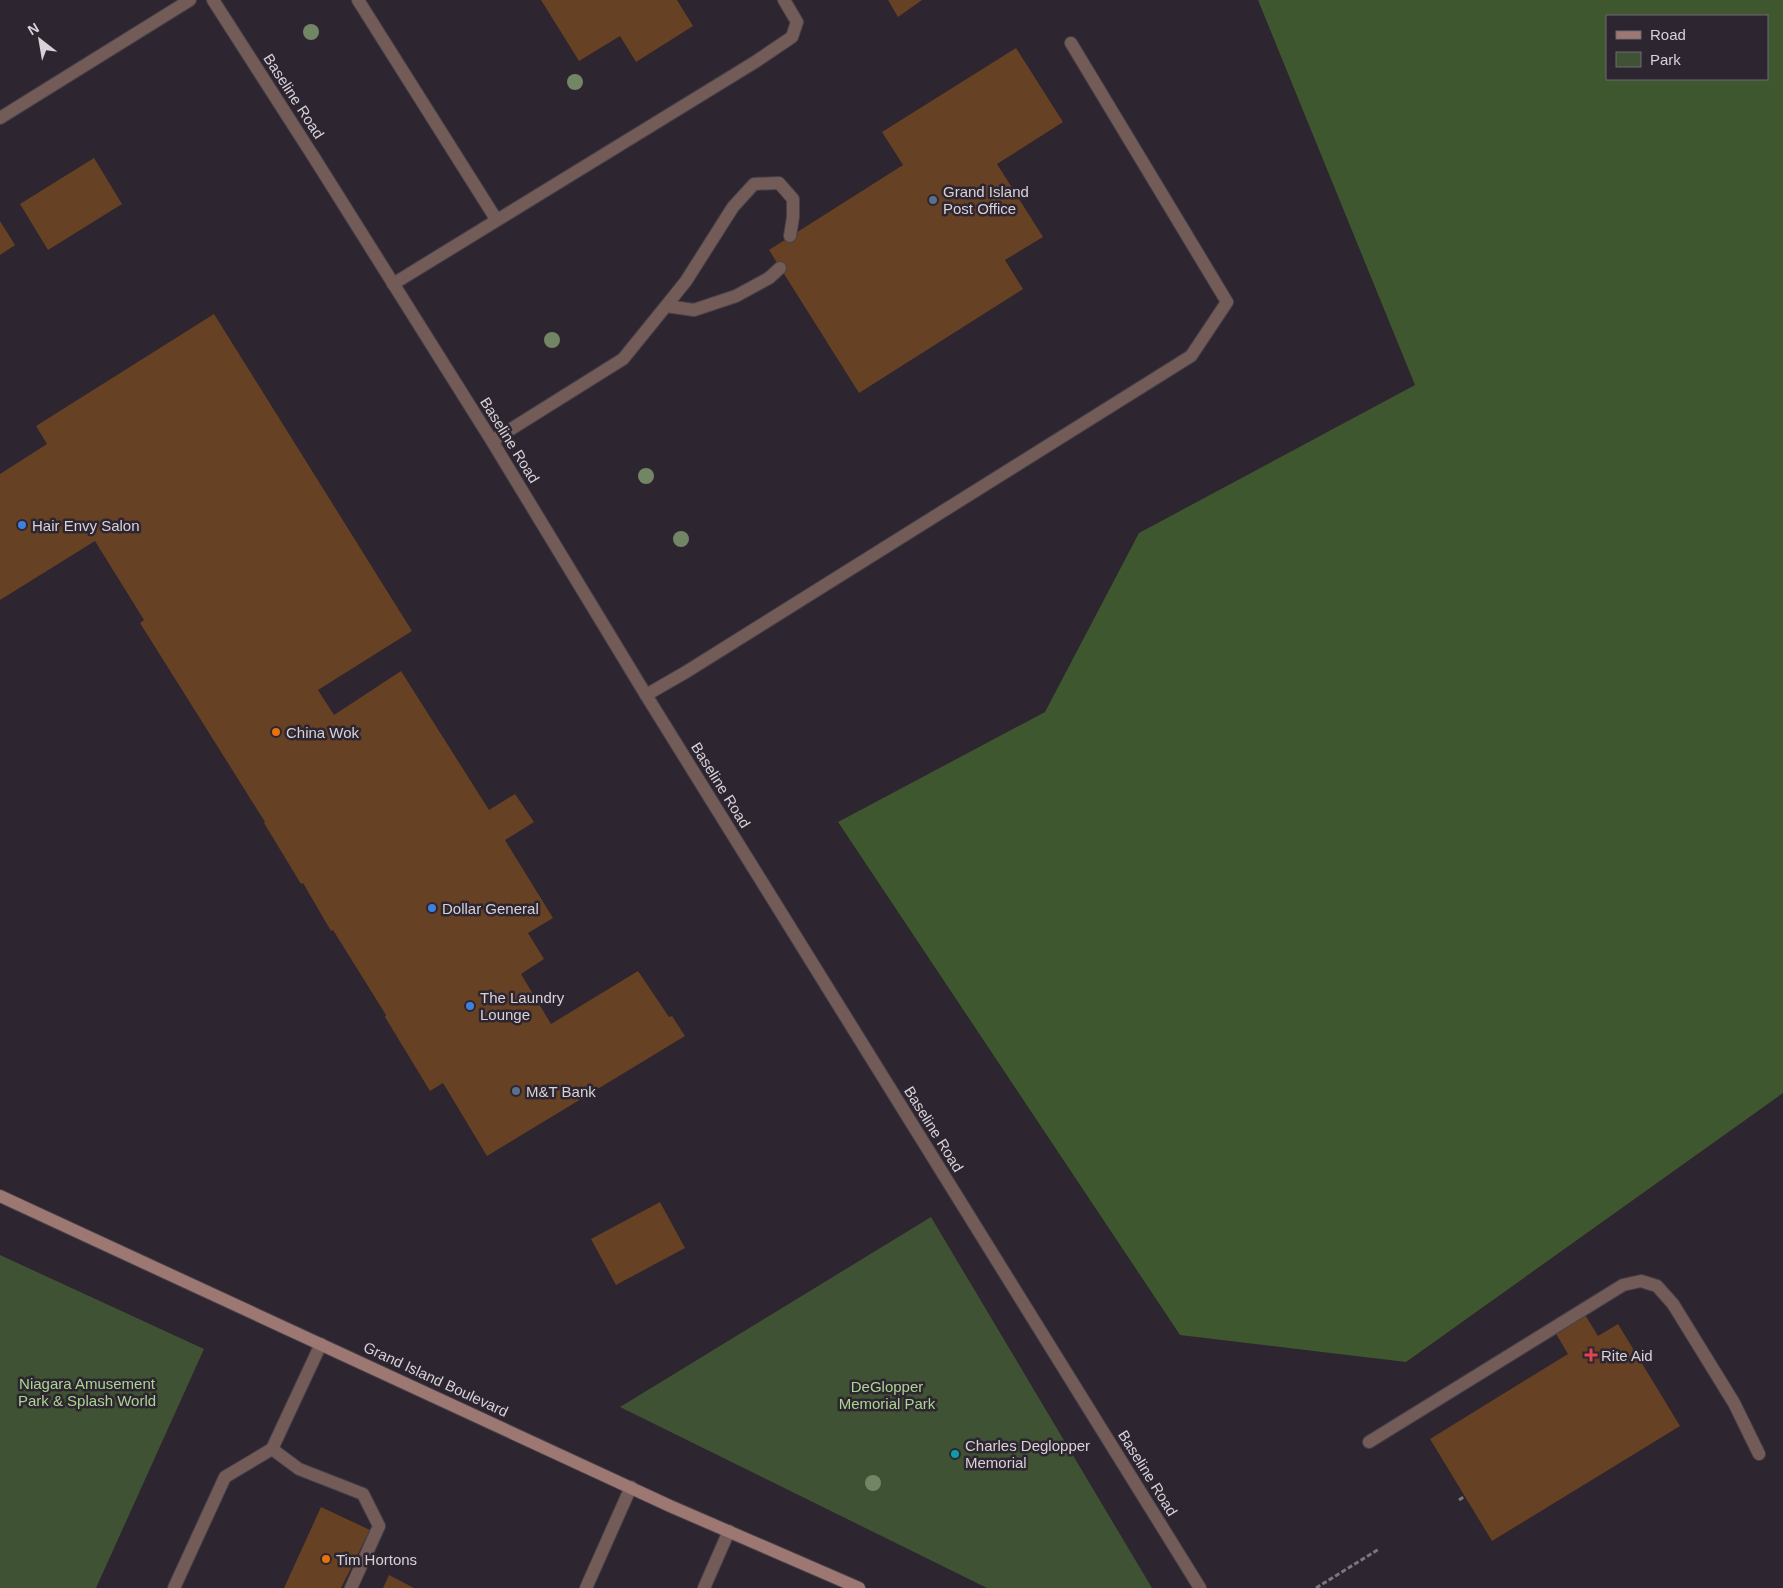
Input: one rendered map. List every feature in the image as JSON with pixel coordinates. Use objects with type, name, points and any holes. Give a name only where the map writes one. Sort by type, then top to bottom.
[{"type":"main road","name":"Grand Island Boulevard","points":[[0,1196],[631,1488],[859,1588]]},
{"type":"street","points":[[0,118],[190,0]]},
{"type":"street","name":"Baseline Road","points":[[213,0],[492,441],[646,696],[1200,1588]]},
{"type":"street","points":[[358,0],[496,219]]},
{"type":"street","points":[[393,284],[496,219],[755,62],[792,37],[797,22],[784,0]]},
{"type":"street","points":[[646,696],[1191,356],[1227,302],[1070,43]]},
{"type":"street","points":[[492,441],[623,359],[686,282],[733,207],[754,184],[778,183],[794,199],[790,236]]},
{"type":"street","points":[[666,306],[694,310],[736,296],[769,278],[780,268]]},
{"type":"street","points":[[1369,1442],[1623,1285],[1641,1281],[1657,1286],[1673,1304],[1734,1403],[1759,1454]]},
{"type":"street","points":[[174,1588],[226,1477],[272,1449],[321,1344]]},
{"type":"street","points":[[272,1449],[298,1469],[363,1494],[379,1526],[351,1588]]},
{"type":"street","points":[[586,1588],[631,1488]]},
{"type":"street","points":[[704,1588],[730,1531]]},
{"type":"path","points":[[1459,1500],[1465,1496]]},
{"type":"path","points":[[1316,1588],[1379,1549]]},
{"type":"green space","points":[[1258,0],[1783,0],[1783,1093],[1406,1362],[1180,1335],[838,822],[1045,712],[1139,533],[1415,385]]},
{"type":"green space","name":"DeGlopper Memorial Park","points":[[931,1217],[1152,1588],[987,1588],[620,1407]]},
{"type":"green space","name":"Niagara Amusement Park & Splash World","points":[[0,1255],[204,1349],[96,1588],[0,1588]]},
{"type":"building","points":[[541,0],[677,0],[693,26],[636,62],[620,36],[579,61]]},
{"type":"building","points":[[888,0],[922,0],[898,17]]},
{"type":"building","name":"Grand Island Post Office","points":[[1016,48],[1063,122],[997,164],[1043,237],[1005,260],[1023,289],[859,393],[769,250],[903,165],[882,132]]},
{"type":"building","points":[[94,158],[122,204],[48,250],[20,204]]},
{"type":"building","points":[[0,221],[15,245],[0,255]]},
{"type":"building","points":[[214,314],[412,631],[318,690],[334,715],[401,671],[489,810],[515,794],[534,822],[505,840],[553,918],[528,933],[544,959],[521,974],[551,1024],[638,971],[669,1017],[672,1016],[685,1036],[487,1156],[443,1083],[430,1091],[385,1017],[386,1015],[333,930],[331,931],[303,883],[301,884],[265,822],[140,623],[144,620],[95,541],[0,600],[0,474],[47,444],[36,426]]},
{"type":"building","points":[[660,1202],[685,1248],[616,1285],[591,1239]]},
{"type":"building","name":"Rite Aid","points":[[1584,1313],[1598,1336],[1618,1324],[1680,1426],[1492,1541],[1430,1439],[1568,1354],[1555,1332]]},
{"type":"building","name":"Tim Hortons","points":[[321,1507],[370,1530],[341,1588],[284,1588]]},
{"type":"building","points":[[389,1575],[414,1588],[383,1588]]},
{"type":"place","name":"Grand Island Post Office","points":[[933,200]]},
{"type":"place","name":"Hair Envy Salon","points":[[22,525]]},
{"type":"place","name":"China Wok","points":[[276,732]]},
{"type":"place","name":"Dollar General","points":[[432,908]]},
{"type":"place","name":"The Laundry Lounge","points":[[470,1006]]},
{"type":"place","name":"M&T Bank","points":[[516,1091]]},
{"type":"place","name":"Rite Aid","points":[[1591,1355]]},
{"type":"place","name":"Charles Deglopper Memorial","points":[[955,1454]]},
{"type":"place","name":"Tim Hortons","points":[[326,1559]]}]
